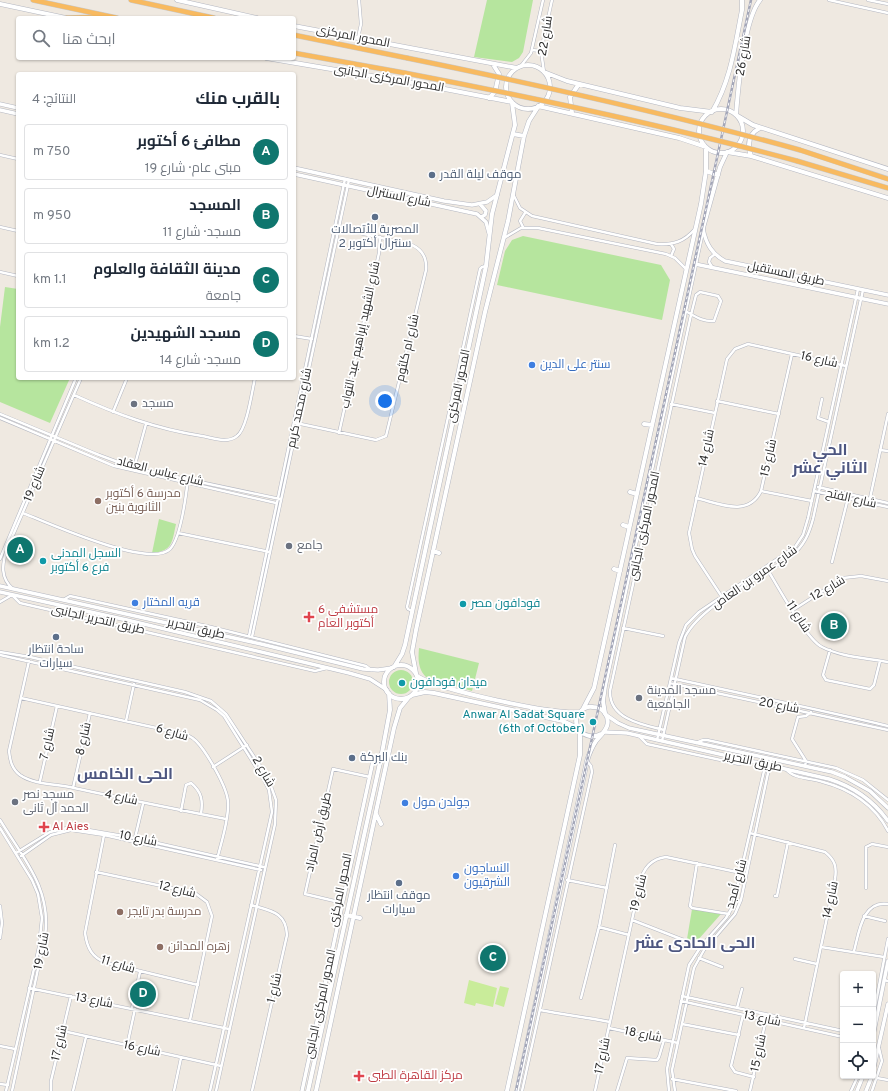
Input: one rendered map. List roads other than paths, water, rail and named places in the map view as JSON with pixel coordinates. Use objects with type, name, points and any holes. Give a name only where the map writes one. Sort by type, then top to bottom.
[{"type":"highway","points":[[33,0],[109,16]]},
{"type":"highway","points":[[131,0],[205,16]]},
{"type":"highway","name":"المحور المركزى","points":[[296,35],[500,77],[670,117],[800,150],[888,179]]},
{"type":"highway","points":[[296,53],[485,88],[608,115],[797,160],[888,188]]},
{"type":"main road","points":[[177,0],[249,16]]},
{"type":"main road","name":"شارع 26","points":[[712,112],[726,82],[735,45],[742,0]]},
{"type":"main road","name":"شارع 26","points":[[736,115],[744,49],[752,15],[760,0]]},
{"type":"main road","points":[[0,4],[57,16]]},
{"type":"main road","points":[[296,26],[492,65],[518,67],[534,66],[544,72],[579,84],[680,108],[712,112],[725,110],[760,128],[888,169]]},
{"type":"main road","points":[[735,45],[741,44],[744,49]]},
{"type":"main road","name":"المحور المركزى الجانبى","points":[[278,60],[419,84],[512,103]]},
{"type":"main road","points":[[489,98],[495,92],[499,74],[497,69],[492,65]]},
{"type":"main road","points":[[518,67],[508,77],[506,92],[512,103],[526,109],[538,106],[679,138],[716,152],[727,152],[752,156],[888,198]]},
{"type":"main road","points":[[538,106],[546,99],[549,89],[548,78],[544,72]]},
{"type":"main road","points":[[572,113],[570,97],[579,84]]},
{"type":"main road","name":"المحور المركزى","points":[[393,667],[404,650],[486,266],[492,214],[513,134],[515,116],[512,103]]},
{"type":"main road","name":"المحور المركزى","points":[[416,674],[412,663],[412,647],[459,432],[510,214],[513,190],[524,136],[529,120],[538,106]]},
{"type":"main road","points":[[507,1091],[580,755],[577,718],[594,688],[695,229],[706,171],[706,147],[701,138],[700,127],[704,118],[712,112]]},
{"type":"main road","points":[[517,1091],[587,761],[590,751],[603,733],[607,723],[603,701],[605,686],[703,228],[718,175],[727,152],[736,147],[743,135],[742,126],[736,115]]},
{"type":"main road","points":[[752,156],[749,149],[749,139],[756,130],[760,128]]},
{"type":"main road","points":[[513,134],[524,136]]},
{"type":"main road","points":[[706,171],[718,175]]},
{"type":"main road","points":[[665,408],[670,410]]},
{"type":"main road","points":[[644,424],[652,425]]},
{"type":"main road","points":[[451,430],[454,433],[459,432]]},
{"type":"main road","points":[[447,446],[452,445],[456,448]]},
{"type":"main road","points":[[630,492],[637,494]]},
{"type":"main road","points":[[623,525],[629,527]]},
{"type":"main road","points":[[634,547],[640,548]]},
{"type":"main road","points":[[433,551],[439,553]]},
{"type":"main road","points":[[614,569],[620,571]]},
{"type":"main road","points":[[603,733],[595,737],[588,737],[566,722],[434,693],[420,692],[410,696],[398,698],[388,692],[385,680],[387,673],[393,667],[406,666],[416,674],[437,686],[521,705],[561,712],[582,711],[589,707],[596,707],[605,713]]},
{"type":"main road","points":[[410,696],[418,684],[416,674]]},
{"type":"main road","points":[[605,686],[610,687]]},
{"type":"main road","name":"المحور المركزى","points":[[308,1091],[355,870],[381,758],[390,706],[388,692]]},
{"type":"main road","name":"المحور المركزى","points":[[316,1091],[390,748],[399,711],[410,696]]},
{"type":"main road","points":[[520,711],[521,705]]},
{"type":"main road","points":[[383,747],[387,746],[390,748]]},
{"type":"main road","points":[[376,814],[381,824]]},
{"type":"main road","points":[[351,865],[355,870]]},
{"type":"main road","points":[[346,915],[360,918]]},
{"type":"main road","points":[[550,936],[555,937]]},
{"type":"main road","points":[[330,987],[336,990],[340,983]]},
{"type":"main road","points":[[325,1010],[330,1003],[335,1006]]},
{"type":"main road","points":[[333,1014],[339,1016]]},
{"type":"street","points":[[358,38],[361,24],[360,0]]},
{"type":"street","name":"شارع 22","points":[[518,67],[528,58],[532,50],[543,0]]},
{"type":"street","name":"شارع 22","points":[[544,72],[541,51],[552,0]]},
{"type":"street","points":[[829,0],[888,13]]},
{"type":"street","points":[[868,0],[888,4]]},
{"type":"street","points":[[532,50],[541,51]]},
{"type":"street","points":[[0,104],[16,108]]},
{"type":"street","points":[[0,110],[16,114]]},
{"type":"street","points":[[0,156],[16,159]]},
{"type":"street","name":"شارع السنترال","points":[[296,168],[444,201],[472,205],[480,204]]},
{"type":"street","name":"شارع السنترال","points":[[296,174],[472,213],[481,217]]},
{"type":"street","name":"شارع محمد كريم","points":[[313,340],[338,228],[347,179]]},
{"type":"street","name":"شارع محمد كريم","points":[[277,503],[280,499],[346,186]]},
{"type":"street","points":[[513,190],[516,202],[526,213],[547,220],[629,238],[657,244],[671,244],[686,239],[695,229]]},
{"type":"street","points":[[490,238],[488,226],[481,217],[485,215],[486,211],[480,204],[490,200],[499,192]]},
{"type":"street","points":[[523,227],[520,220],[526,213]]},
{"type":"street","points":[[0,227],[16,231]]},
{"type":"street","points":[[503,240],[514,231],[523,227],[538,228],[671,256],[680,261],[686,269]]},
{"type":"street","name":"شارع ام كلثوم","points":[[295,423],[376,440],[382,439],[387,435],[426,270],[425,258],[418,248],[406,243],[338,228]]},
{"type":"street","points":[[703,228],[706,241],[714,254],[710,258],[710,265],[712,267]]},
{"type":"street","name":"شارع الشهيد إبراهيم عبد التواب","points":[[339,433],[378,259],[380,237]]},
{"type":"street","points":[[671,244],[674,251],[671,256]]},
{"type":"street","name":"طريق المستقبل","points":[[714,254],[726,261],[888,295]]},
{"type":"street","name":"طريق المستقبل","points":[[695,264],[888,304]]},
{"type":"street","points":[[412,611],[408,609],[407,606],[427,511],[480,269],[486,266]]},
{"type":"street","points":[[0,272],[16,276]]},
{"type":"street","name":"شارع عمرو بن العاص","points":[[659,741],[664,730],[685,637],[689,629],[702,616],[724,600],[791,556],[803,544],[810,530],[846,366],[860,290]]},
{"type":"street","name":"المحور المركزى الجانبى","points":[[664,730],[623,716],[612,704],[610,687],[671,404],[691,315],[696,295],[700,292],[720,298],[721,301],[715,319],[712,321],[697,319],[691,315]]},
{"type":"street","name":"شارع عمرو بن العاص","points":[[661,734],[660,729],[671,678],[681,635],[686,625],[699,612],[789,552],[799,542],[806,528],[841,365],[859,298]]},
{"type":"street","points":[[685,312],[691,315]]},
{"type":"street","points":[[296,336],[313,340]]},
{"type":"street","name":"شارع 14","points":[[724,600],[692,549],[689,533],[727,358],[735,349],[748,344],[792,354]]},
{"type":"street","name":"شارع 16","points":[[792,354],[846,366]]},
{"type":"street","name":"شارع 15","points":[[696,498],[737,508],[749,505],[758,497],[761,491],[792,354]]},
{"type":"street","name":"شارع 19","points":[[0,559],[75,380]]},
{"type":"street","name":"شارع 19","points":[[14,589],[1,575],[5,548],[23,513],[80,380]]},
{"type":"street","points":[[113,412],[126,380]]},
{"type":"street","points":[[74,395],[146,424],[222,440],[234,438],[242,430],[254,380]]},
{"type":"street","points":[[822,399],[818,418],[829,422]]},
{"type":"street","points":[[717,401],[779,414]]},
{"type":"street","points":[[671,404],[715,413]]},
{"type":"street","name":"شارع عباس العقاد","points":[[0,414],[134,468],[280,499]]},
{"type":"street","points":[[869,504],[888,414]]},
{"type":"street","name":"شارع عباس العقاد","points":[[0,418],[114,466],[277,503]]},
{"type":"street","name":"شارع محمد كريم","points":[[250,637],[268,551],[277,498],[295,423]]},
{"type":"street","points":[[134,468],[146,424]]},
{"type":"street","points":[[880,450],[888,451]]},
{"type":"street","points":[[23,513],[104,545],[151,555],[160,555],[168,551],[174,543],[178,533],[188,479]]},
{"type":"street","points":[[213,489],[214,485]]},
{"type":"street","name":"شارع الفتح","points":[[815,486],[888,504]]},
{"type":"street","name":"شارع الفتح","points":[[814,490],[869,504],[888,507]]},
{"type":"street","points":[[761,491],[812,501]]},
{"type":"street","points":[[832,562],[849,495]]},
{"type":"street","points":[[178,533],[268,551]]},
{"type":"street","name":"شارع 11","points":[[766,567],[814,641],[830,650],[888,662]]},
{"type":"street","name":"شارع 12","points":[[793,610],[843,578],[861,576],[888,581]]},
{"type":"street","name":"طريق التحرير","points":[[0,586],[130,614],[372,670],[393,667]]},
{"type":"street","name":"طريق التحرير","points":[[0,592],[127,620],[368,678],[388,692]]},
{"type":"street","points":[[0,602],[12,595]]},
{"type":"street","name":"طريق التحرير الجانبى","points":[[12,595],[20,603],[319,671],[327,668]]},
{"type":"street","name":"طريق التحرير الجانبى","points":[[63,600],[70,596],[181,621],[269,641],[366,666],[372,670]]},
{"type":"street","points":[[115,618],[117,615],[116,611]]},
{"type":"street","points":[[127,620],[127,616],[130,614]]},
{"type":"street","points":[[173,624],[181,621]]},
{"type":"street","points":[[623,628],[663,636]]},
{"type":"street","points":[[261,644],[269,641]]},
{"type":"street","points":[[830,650],[823,675],[826,680],[870,689],[874,685],[880,661]]},
{"type":"street","name":"شارع 2","points":[[0,652],[30,657],[201,698],[219,707],[226,714],[273,788],[277,812],[216,1091]]},
{"type":"street","name":"شارع 2","points":[[0,656],[201,698],[224,716],[269,790],[272,812],[210,1091]]},
{"type":"street","name":"شارع 4","points":[[30,657],[9,752],[10,761],[20,776],[40,782],[143,804],[226,819]]},
{"type":"street","points":[[368,678],[373,676],[372,670]]},
{"type":"street","name":"شارع 20","points":[[671,678],[747,696],[823,710],[888,726]]},
{"type":"street","points":[[126,721],[134,681]]},
{"type":"street","name":"شارع 20","points":[[670,683],[811,712],[888,730]]},
{"type":"street","name":"شارع 6","points":[[21,698],[179,733],[192,738],[197,742],[213,767],[226,792],[228,802],[218,858]]},
{"type":"street","name":"شارع 7","points":[[40,782],[57,706]]},
{"type":"street","points":[[805,766],[806,761],[792,739],[798,717],[806,716],[811,712]]},
{"type":"street","name":"شارع 8","points":[[73,788],[90,713]]},
{"type":"street","name":"طريق التحرير","points":[[605,713],[623,726],[838,774],[857,783],[875,795],[888,808]]},
{"type":"street","name":"طريق التحرير","points":[[603,733],[621,731],[829,779],[852,788],[870,800],[888,821]]},
{"type":"street","points":[[637,735],[640,740],[647,744],[739,764],[749,760]]},
{"type":"street","points":[[695,743],[707,740],[836,768],[854,775],[871,785],[888,800]]},
{"type":"street","points":[[213,767],[247,745]]},
{"type":"street","points":[[249,757],[253,755]]},
{"type":"street","name":"المحور المركزى الجانبى","points":[[302,1091],[374,759],[381,758]]},
{"type":"street","name":"شارع أمجد","points":[[669,1091],[667,1069],[690,965],[702,945],[729,914],[736,899],[766,758]]},
{"type":"street","name":"شارع أمجد","points":[[675,1091],[672,1079],[672,1070],[694,968],[699,958],[735,914],[741,900],[771,759]]},
{"type":"street","points":[[522,1091],[567,880],[592,772],[591,766],[587,761]]},
{"type":"street","name":"طريق أرض المزاد","points":[[342,903],[305,894],[333,769],[370,777]]},
{"type":"street","points":[[785,769],[792,775],[823,782],[850,793],[873,810],[888,831]]},
{"type":"street","points":[[181,811],[186,784],[191,782],[201,794],[201,814]]},
{"type":"street","points":[[269,790],[273,788]]},
{"type":"street","points":[[134,840],[143,804]]},
{"type":"street","name":"شارع 19","points":[[0,820],[36,887],[42,910],[39,947],[6,1091]]},
{"type":"street","name":"شارع 10","points":[[18,852],[50,832],[60,828],[71,827],[264,869]]},
{"type":"street","name":"شارع 19","points":[[0,828],[18,852]]},
{"type":"street","name":"شارع 10","points":[[20,856],[51,835],[61,832],[82,831],[104,834]]},
{"type":"street","name":"شارع 14","points":[[750,833],[825,852],[835,864],[837,872],[804,1028]]},
{"type":"street","name":"شارع 11","points":[[104,834],[85,933],[88,949],[99,960],[140,972],[198,985]]},
{"type":"street","points":[[775,896],[788,842]]},
{"type":"street","points":[[866,888],[866,847],[872,844],[888,847]]},
{"type":"street","points":[[581,998],[599,927],[615,845]]},
{"type":"street","name":"شارع 19","points":[[12,1091],[45,936],[46,910],[40,885],[20,856]]},
{"type":"street","name":"شارع 19","points":[[610,1022],[641,876],[648,865],[654,861],[666,857],[746,874]]},
{"type":"street","points":[[697,863],[690,906],[692,908],[729,914]]},
{"type":"street","name":"شارع 12","points":[[96,872],[195,893],[202,896],[207,902],[212,916],[190,1020]]},
{"type":"street","points":[[567,880],[607,888]]},
{"type":"street","points":[[854,951],[864,916],[872,907],[878,904],[888,904]]},
{"type":"street","name":"شارع 1","points":[[251,905],[273,912],[282,917],[286,926],[287,935],[252,1091]]},
{"type":"street","points":[[0,906],[2,923],[0,938]]},
{"type":"street","points":[[864,916],[885,921]]},
{"type":"street","points":[[632,920],[681,939],[702,945]]},
{"type":"street","points":[[599,927],[629,935]]},
{"type":"street","points":[[875,1007],[888,940]]},
{"type":"street","points":[[821,947],[854,951],[884,957]]},
{"type":"street","points":[[699,958],[722,968]]},
{"type":"street","points":[[796,959],[818,964]]},
{"type":"street","points":[[876,1021],[886,980],[888,961]]},
{"type":"street","points":[[127,1046],[140,972]]},
{"type":"street","name":"شارع 13","points":[[29,988],[134,1008],[229,1029]]},
{"type":"street","points":[[737,1008],[742,989]]},
{"type":"street","name":"شارع 17","points":[[51,1091],[51,1081],[71,996]]},
{"type":"street","name":"شارع 13","points":[[682,996],[840,1030]]},
{"type":"street","name":"شارع 13","points":[[681,1001],[840,1036]]},
{"type":"street","points":[[876,1060],[888,1004]]},
{"type":"street","points":[[540,1010],[610,1022]]},
{"type":"street","points":[[744,1015],[731,1066],[735,1072],[754,1077]]},
{"type":"street","name":"شارع 15","points":[[750,1091],[767,1015]]},
{"type":"street","name":"شارع 17","points":[[595,1091],[610,1022]]},
{"type":"street","points":[[682,1024],[739,1035]]},
{"type":"street","name":"شارع 18","points":[[609,1028],[678,1043]]},
{"type":"street","name":"شارع 16","points":[[63,1031],[221,1066]]},
{"type":"street","points":[[73,1091],[86,1037]]},
{"type":"street","points":[[617,1091],[627,1058],[657,1060],[660,1057],[664,1040]]},
{"type":"street","points":[[0,1046],[15,1049]]},
{"type":"street","points":[[872,1091],[877,1078],[882,1056],[879,1048]]},
{"type":"street","points":[[174,1091],[181,1058]]},
{"type":"street","points":[[12,1067],[17,1068]]},
{"type":"street","points":[[877,1078],[888,1080]]},
{"type":"street","points":[[672,1079],[736,1091]]},
{"type":"street","points":[[851,1091],[857,1079]]},
{"type":"street","points":[[857,1091],[861,1079]]},
{"type":"street","points":[[866,1091],[871,1079]]},
{"type":"street","points":[[0,1084],[8,1086]]},
{"type":"railway","points":[[516,1091],[751,0]]},
{"type":"place","name":"موقف ليلة القدر","points":[[432,175]]},
{"type":"place","name":"المصرية للأتصالات سنترال أكتوبر 2","points":[[375,217]]},
{"type":"place","name":"سنتر على الدين","points":[[532,365]]},
{"type":"place","name":"مسجد","points":[[134,404]]},
{"type":"place","name":"مدرسة 6 أكتوبر الثانوية بنين","points":[[98,501]]},
{"type":"place","name":"جامع","points":[[289,546]]},
{"type":"place","name":"مطافئ 6 أكتوبر","points":[[20,550]]},
{"type":"place","name":"السجل المدنى فرع 6 أكتوبر","points":[[43,561]]},
{"type":"place","name":"قريه المختار","points":[[135,603]]},
{"type":"place","name":"فودافون مصر","points":[[463,604]]},
{"type":"place","name":"مستشفى 6 أكتوبر العام","points":[[309,617]]},
{"type":"place","name":"المسجد","points":[[834,626]]},
{"type":"place","name":"ساحة انتظار سيارات","points":[[56,637]]},
{"type":"place","name":"ميدان فودافون","points":[[402,683]]},
{"type":"place","name":"مسجد المدينة الجامعية","points":[[639,698]]},
{"type":"place","name":"Anwar Al Sadat Square (6th of October)","points":[[593,722]]},
{"type":"place","name":"بنك البركة","points":[[352,758]]},
{"type":"place","name":"مسجد نصر الحمد آل ثانى","points":[[15,802]]},
{"type":"place","name":"جولدن مول","points":[[405,803]]},
{"type":"place","name":"Al Aies","points":[[44,827]]},
{"type":"place","name":"النساجون الشرقيون","points":[[456,876]]},
{"type":"place","name":"موقف انتظار سيارات","points":[[399,883]]},
{"type":"place","name":"مدرسة بدر تايجر","points":[[120,912]]},
{"type":"place","name":"زهره المدائن","points":[[160,947]]},
{"type":"place","name":"مدينة الثقافة والعلوم","points":[[493,958]]},
{"type":"place","name":"مسجد الشهيدين","points":[[143,994]]},
{"type":"place","name":"مركز القاهرة الطبى","points":[[359,1076]]},
{"type":"district","name":"الحي الثاني عشر","points":[[830,460]]},
{"type":"district","name":"الحى الخامس","points":[[125,775]]},
{"type":"district","name":"الحى الحادى عشر","points":[[695,944]]}]
